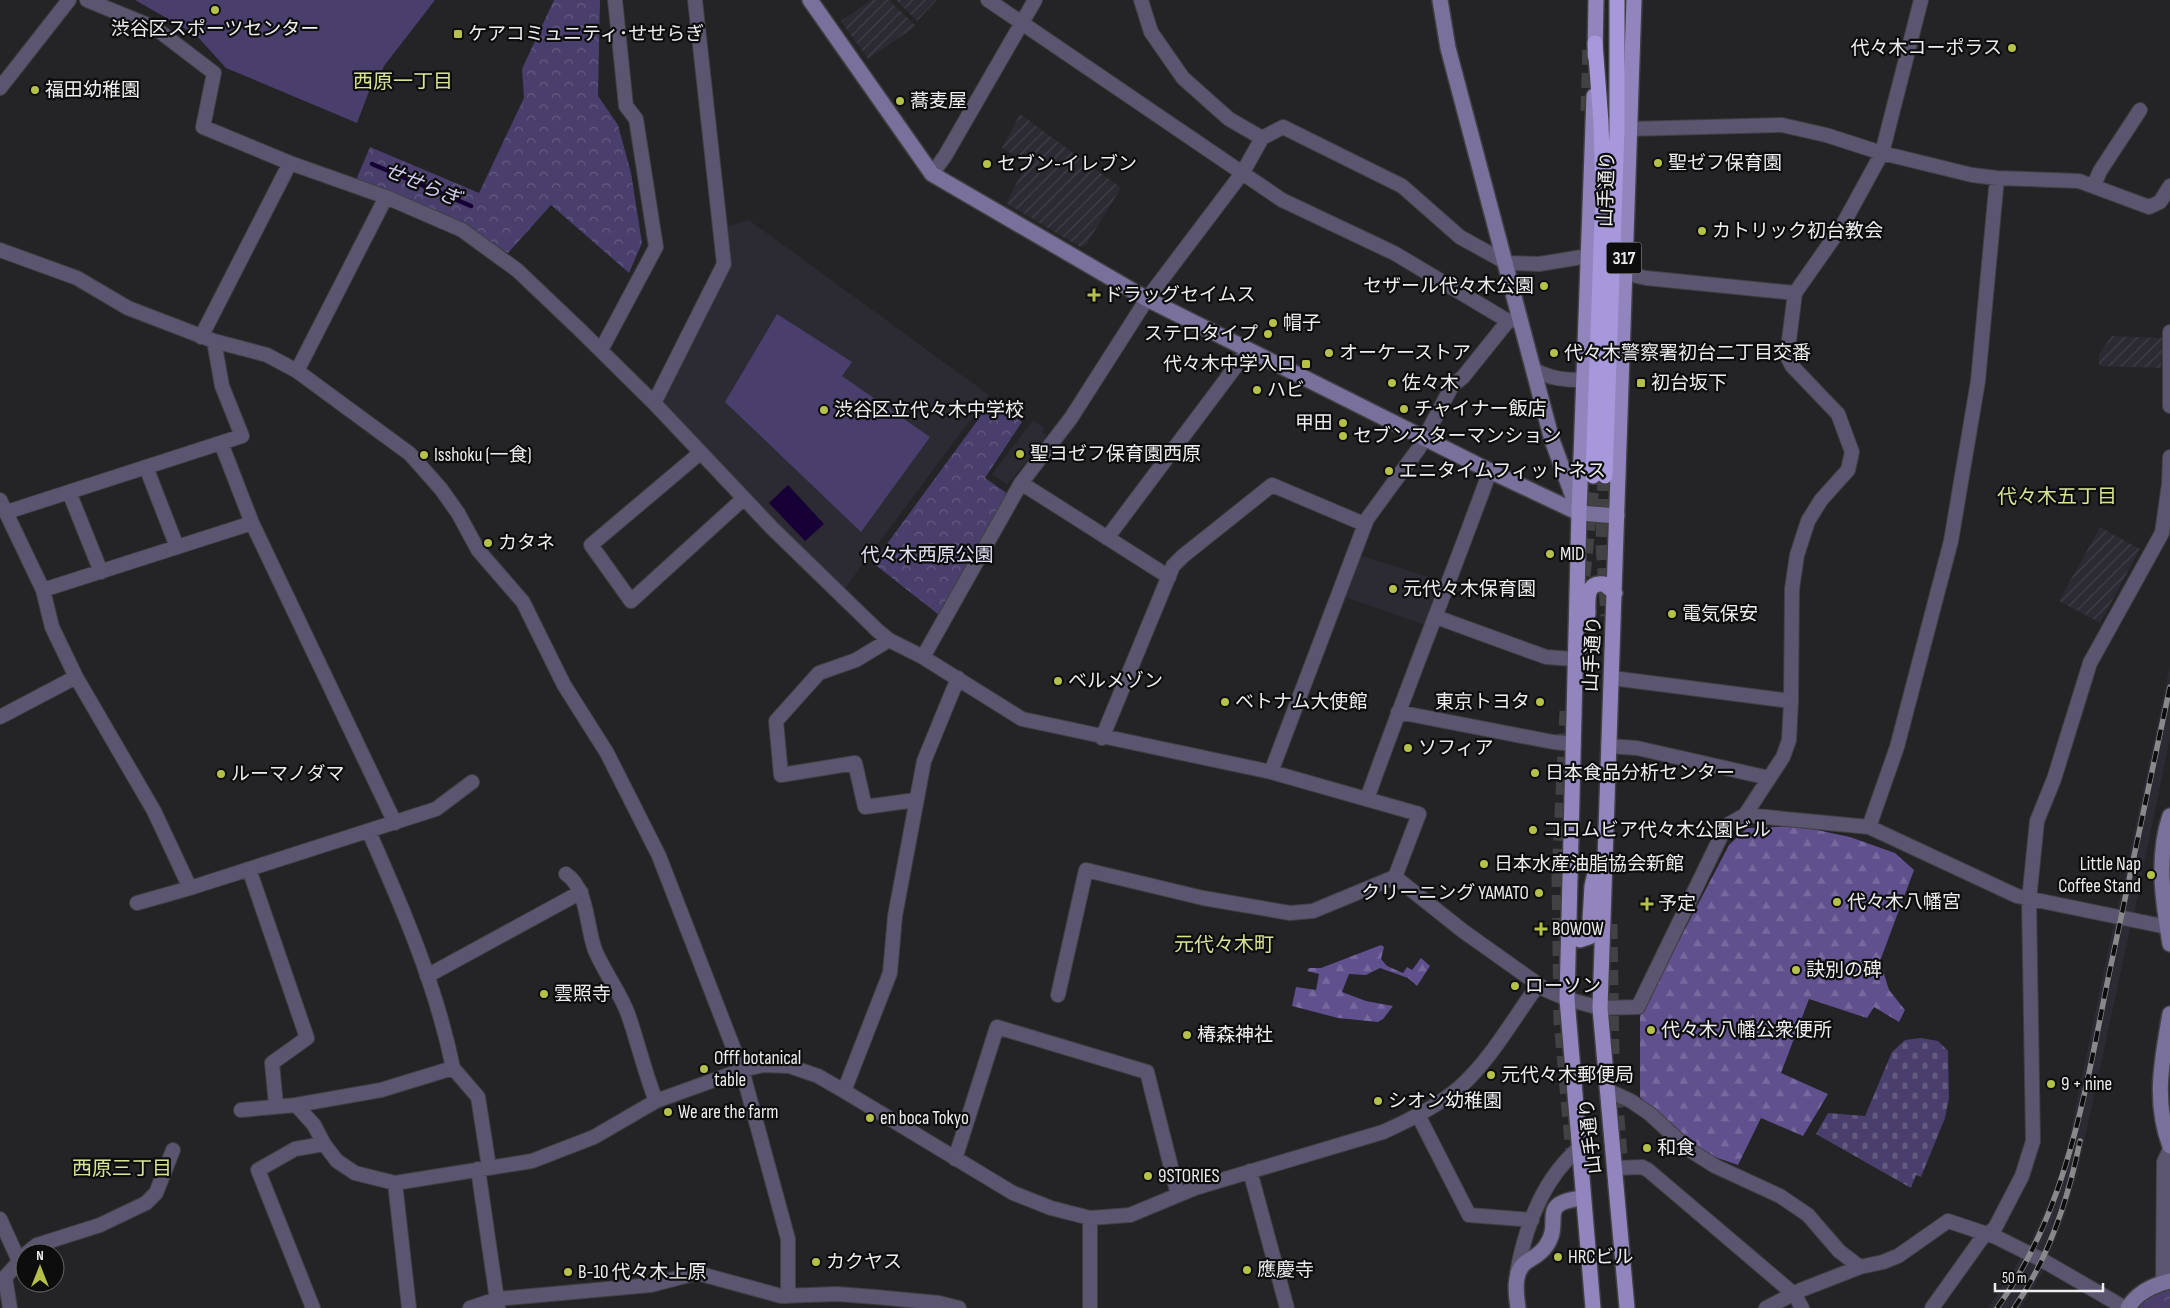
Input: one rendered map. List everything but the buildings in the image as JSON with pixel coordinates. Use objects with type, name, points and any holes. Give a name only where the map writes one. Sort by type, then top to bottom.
[{"type":"highway","points":[[1595,42],[1601,122],[1603,191],[1599,476],[1617,129],[1617,0]]},
{"type":"main road","name":"山手通り","points":[[1594,1308],[1567,999],[1574,744],[1581,660],[1579,513],[1596,0]]},
{"type":"main road","name":"山手通り","points":[[1627,1308],[1600,1008],[1608,746],[1616,593],[1624,273],[1634,0]]},
{"type":"main road","points":[[1581,660],[1590,589],[1599,584],[1604,584],[1616,593]]},
{"type":"main road","points":[[1568,930],[1580,940],[1589,937],[1591,933],[1592,886],[1606,827]]},
{"type":"street","points":[[0,88],[69,0]]},
{"type":"street","points":[[601,350],[656,246],[636,119],[626,106],[615,0]]},
{"type":"street","points":[[654,403],[724,264],[695,0]]},
{"type":"street","points":[[810,0],[932,174],[1147,299],[1490,471],[1579,513],[1617,516]]},
{"type":"street","points":[[988,0],[1282,200],[1394,253],[1514,320]]},
{"type":"street","points":[[932,174],[945,156],[1035,0]]},
{"type":"street","points":[[1140,0],[1151,32],[1183,78],[1229,119],[1262,138]]},
{"type":"street","points":[[1440,0],[1448,48],[1507,263],[1514,320],[1533,369],[1558,462],[1579,513]]},
{"type":"street","points":[[1395,877],[1538,986],[1567,999],[1600,1008],[1638,1007],[1723,832],[1729,824],[1745,815],[1783,757],[1789,740],[1792,589],[1797,555],[1808,521],[1821,500],[1848,470],[1852,452],[1838,414],[1792,366],[1786,356],[1795,293],[1842,226],[1882,153],[1921,0]]},
{"type":"street","points":[[93,1],[155,28],[214,73],[203,127],[290,163],[386,197],[462,230],[517,270],[654,403],[743,499],[889,640],[923,657],[1022,719],[1102,738],[1271,772],[1418,814],[1395,877],[1312,911],[1290,913],[1203,898],[1086,870],[1058,995]]},
{"type":"street","points":[[2094,185],[2100,171],[2140,110]]},
{"type":"street","points":[[1629,129],[1782,125],[1826,135],[1882,153],[1997,178],[2079,181],[2149,207],[2165,205],[2170,186]]},
{"type":"street","points":[[923,657],[1021,483],[1071,418],[1147,299],[1243,172],[1262,138],[1283,127],[1402,186],[1460,238],[1507,263],[1539,264],[1588,256]]},
{"type":"street","points":[[7,512],[242,436],[222,386],[207,339],[290,163]]},
{"type":"street","points":[[1869,827],[1897,747],[1951,541],[1978,382],[1997,178]]},
{"type":"street","points":[[297,371],[386,197]]},
{"type":"street","points":[[0,250],[78,278],[128,308],[207,339],[267,355],[297,371],[410,454],[441,489],[458,513],[478,550],[523,602],[564,685],[607,753],[659,856],[742,1070],[788,1239],[788,1296]]},
{"type":"street","points":[[1624,273],[1646,278],[1795,293]]},
{"type":"street","points":[[1271,772],[1364,524],[1424,438],[1452,386],[1463,377],[1514,320]]},
{"type":"street","points":[[2170,332],[2170,406]]},
{"type":"street","points":[[1107,538],[1248,350]]},
{"type":"street","points":[[1533,369],[1544,376],[1555,379],[1584,380]]},
{"type":"street","points":[[221,443],[252,523],[395,823]]},
{"type":"street","points":[[700,453],[591,545],[631,601],[743,499]]},
{"type":"street","points":[[1932,1308],[1982,1238],[1994,1228],[2022,1176],[2033,1141],[2030,900],[2037,821],[2054,779],[2090,663],[2162,533],[2169,484],[2170,457]]},
{"type":"street","points":[[146,467],[177,547]]},
{"type":"street","points":[[1367,799],[1398,712],[1436,617],[1490,471]]},
{"type":"street","points":[[1021,483],[1169,577]]},
{"type":"street","points":[[1102,738],[1177,561],[1272,485],[1364,524]]},
{"type":"street","points":[[69,492],[101,572]]},
{"type":"street","points":[[0,500],[43,590],[52,627],[76,677],[154,811],[190,888]]},
{"type":"street","points":[[43,590],[252,523]]},
{"type":"street","points":[[1436,617],[1546,657],[1581,660]]},
{"type":"street","points":[[889,640],[856,660],[818,674],[776,721],[781,775],[855,763],[865,807],[915,800]]},
{"type":"street","points":[[0,717],[76,677]]},
{"type":"street","points":[[844,1091],[890,973],[895,916],[915,800],[924,761],[958,678]]},
{"type":"street","points":[[1612,678],[1791,701]]},
{"type":"street","points":[[1398,712],[1553,742],[1574,744]]},
{"type":"street","points":[[1608,746],[1637,748],[1769,778]]},
{"type":"street","points":[[137,903],[369,832],[436,809],[472,782]]},
{"type":"street","points":[[1745,815],[1869,827],[2017,896],[2167,927]]},
{"type":"street","points":[[2170,816],[2164,834],[2162,860],[2170,944]]},
{"type":"street","points":[[369,832],[412,931],[446,1037],[453,1068],[478,1097],[483,1168],[497,1304]]},
{"type":"street","points":[[249,869],[307,1038],[272,1063],[276,1105]]},
{"type":"street","points":[[566,874],[575,880],[581,892],[595,951],[628,1013],[644,1070],[656,1101]]},
{"type":"street","points":[[427,976],[581,892]]},
{"type":"street","points":[[296,1105],[314,1125],[324,1144],[337,1161],[355,1174],[395,1182],[532,1161],[594,1137],[656,1101],[742,1070],[763,1065],[789,1066],[818,1076],[907,1127],[955,1159],[1014,1193],[1051,1208],[1090,1218],[1130,1215],[1178,1195],[1250,1171],[1383,1132],[1418,1115],[1460,1087],[1500,1040],[1538,986]]},
{"type":"street","points":[[1766,1308],[1795,1295],[1801,1290],[1860,1267],[1883,1262],[1898,1256],[1948,1221],[1988,1234],[2042,1260],[2126,1308],[2146,1290],[2166,1282],[2164,1162],[2170,1147],[2160,1114],[2160,1100],[2161,1064],[2170,1014]]},
{"type":"street","points":[[955,1159],[997,1027],[1148,1072],[1178,1195]]},
{"type":"street","points":[[241,1110],[276,1105],[296,1105],[381,1090],[453,1068]]},
{"type":"street","points":[[1607,1090],[1631,1101],[1650,1114],[1688,1149],[1715,1166],[1780,1196],[1808,1215],[1839,1251],[1860,1267]]},
{"type":"street","points":[[1418,1115],[1469,1215],[1532,1220]]},
{"type":"street","points":[[313,1308],[258,1170],[295,1149],[324,1144]]},
{"type":"street","points":[[1518,1308],[1517,1273],[1521,1252],[1532,1220],[1553,1176],[1579,1148]]},
{"type":"street","points":[[43,1243],[100,1225],[146,1204],[156,1194],[173,1150]]},
{"type":"street","points":[[1615,1168],[1642,1167],[1648,1170],[1795,1295],[1802,1308]]},
{"type":"street","points":[[1250,1171],[1287,1308]]},
{"type":"street","points":[[395,1182],[409,1308]]},
{"type":"street","points":[[1517,1273],[1522,1265],[1546,1246],[1552,1233],[1556,1208],[1563,1201],[1583,1198]]},
{"type":"street","points":[[1090,1218],[1090,1308]]},
{"type":"street","points":[[0,1219],[15,1243]]},
{"type":"street","points":[[10,1308],[3,1280],[15,1266]]},
{"type":"street","points":[[470,1308],[650,1285],[697,1273],[788,1296],[837,1294],[916,1305],[951,1305],[959,1308]]},
{"type":"shaded area","points":[[871,0],[889,0],[916,26],[868,59],[841,21]]},
{"type":"shaded area","points":[[896,0],[937,0],[917,21]]},
{"type":"shaded area","points":[[1020,114],[1121,188],[1086,245],[1080,247],[1006,203],[1027,163],[1002,148]]},
{"type":"shaded area","name":"渋谷区立代々木中学校","points":[[749,220],[989,395],[843,591],[808,558],[663,401],[730,269],[728,226]]},
{"type":"shaded area","points":[[2112,336],[2163,338],[2161,368],[2099,366],[2099,354]]},
{"type":"shaded area","name":"聖ヨゼフ保育園西原","points":[[1033,420],[1045,429],[1042,432],[1047,436],[1007,485],[992,474]]},
{"type":"shaded area","points":[[788,485],[824,524],[805,541],[769,503]]},
{"type":"shaded area","points":[[2100,527],[2140,549],[2100,623],[2059,601]]},
{"type":"shaded area","name":"元代々木保育園","points":[[1359,555],[1442,581],[1425,625],[1345,597]]},
{"type":"shaded area","points":[[2170,665],[2170,738],[2134,914],[2117,911]]},
{"type":"shaded area","points":[[2114,922],[2131,925],[2077,1175],[2064,1218],[2048,1257],[2028,1247],[2054,1191],[2067,1148]]},
{"type":"shaded area","points":[[2022,1256],[2045,1268],[2021,1308],[1988,1308]]},
{"type":"green space","name":"渋谷区スポーツセンター","points":[[135,0],[435,0],[384,66],[376,84],[371,86],[357,123],[226,68],[196,35]]},
{"type":"green space","points":[[554,0],[600,0],[598,96],[618,125],[631,173],[642,243],[629,273],[551,205],[508,253],[437,211],[356,180],[370,147],[479,193],[524,98],[522,69]]},
{"type":"green space","points":[[777,314],[852,362],[842,376],[930,437],[861,532],[725,402]]},
{"type":"green space","name":"代々木西原公園","points":[[991,402],[1022,422],[985,478],[1008,494],[939,615],[873,563]]},
{"type":"green space","points":[[1798,826],[1850,837],[1895,853],[1914,870],[1880,961],[1889,990],[1905,1010],[1899,1022],[1874,1007],[1867,1018],[1809,999],[1781,1073],[1828,1094],[1803,1136],[1761,1118],[1738,1165],[1706,1154],[1680,1134],[1640,1097],[1640,1015],[1729,845],[1747,828]]},
{"type":"green space","points":[[1381,945],[1384,947],[1381,959],[1387,966],[1403,973],[1407,967],[1412,970],[1421,958],[1430,966],[1417,986],[1408,978],[1380,968],[1366,975],[1349,974],[1342,992],[1366,1001],[1393,1006],[1383,1019],[1378,1022],[1338,1018],[1292,1006],[1296,987],[1316,990],[1319,974],[1307,971],[1309,968],[1321,968]]},
{"type":"green space","points":[[1921,1038],[1938,1041],[1948,1051],[1949,1098],[1945,1118],[1921,1177],[1916,1175],[1911,1188],[1816,1134],[1828,1113],[1865,1116],[1892,1052],[1905,1040]]},
{"type":"green space","points":[[2170,1288],[2170,1308],[2137,1308],[2148,1297]]},
{"type":"waterway","name":"せせらぎ","points":[[372,164],[471,206]]},
{"type":"tunnel","points":[[1588,111],[1590,44]]},
{"type":"tunnel","points":[[1583,576],[1593,476]]},
{"type":"tunnel","points":[[1605,476],[1603,544],[1608,616]]},
{"type":"tunnel","points":[[1567,711],[1559,876],[1561,1022],[1574,1165]]},
{"type":"tunnel","points":[[1610,924],[1612,1060]]},
{"type":"tunnel","points":[[1615,1093],[1620,1155]]},
{"type":"railway","points":[[1997,1308],[2021,1271],[2041,1232],[2057,1192],[2070,1150],[2091,1065],[2170,687]]},
{"type":"railway","points":[[2014,1308],[2037,1269],[2056,1228],[2070,1185],[2080,1141]]},
{"type":"place","name":"渋谷区スポーツセンター","points":[[215,10]]},
{"type":"place","name":"ケアコミュニティ･せせらぎ","points":[[458,34]]},
{"type":"place","name":"代々木コーポラス","points":[[2012,48]]},
{"type":"place","name":"福田幼稚園","points":[[35,90]]},
{"type":"place","name":"蕎麦屋","points":[[900,101]]},
{"type":"place","name":"聖ゼフ保育園","points":[[1658,163]]},
{"type":"place","name":"セブン-イレブン","points":[[987,164]]},
{"type":"place","name":"カトリック初台教会","points":[[1702,231]]},
{"type":"place","name":"セザール代々木公園","points":[[1544,286]]},
{"type":"place","name":"ドラッグセイムス","points":[[1094,295]]},
{"type":"place","name":"帽子","points":[[1273,323]]},
{"type":"place","name":"ステロタイプ","points":[[1268,334]]},
{"type":"place","name":"オーケーストア","points":[[1329,353]]},
{"type":"place","name":"代々木警察署初台二丁目交番","points":[[1554,353]]},
{"type":"place","name":"代々木中学入口","points":[[1306,364]]},
{"type":"place","name":"佐々木","points":[[1392,383]]},
{"type":"place","name":"初台坂下","points":[[1641,383]]},
{"type":"place","name":"ハビ","points":[[1257,390]]},
{"type":"place","name":"チャイナー飯店","points":[[1404,409]]},
{"type":"place","name":"渋谷区立代々木中学校","points":[[824,410]]},
{"type":"place","name":"甲田","points":[[1343,423]]},
{"type":"place","name":"セブンスターマンション","points":[[1343,436]]},
{"type":"place","name":"聖ヨゼフ保育園西原","points":[[1020,454]]},
{"type":"place","name":"Isshoku (一食)","points":[[424,455]]},
{"type":"place","name":"エニタイムフィットネス","points":[[1389,471]]},
{"type":"place","name":"カタネ","points":[[488,543]]},
{"type":"place","name":"MID","points":[[1550,554]]},
{"type":"place","name":"元代々木保育園","points":[[1393,589]]},
{"type":"place","name":"電気保安","points":[[1672,614]]},
{"type":"place","name":"ベルメゾン","points":[[1058,681]]},
{"type":"place","name":"ベトナム大使館","points":[[1225,702]]},
{"type":"place","name":"東京トヨタ","points":[[1540,702]]},
{"type":"place","name":"ソフィア","points":[[1408,748]]},
{"type":"place","name":"日本食品分析センター","points":[[1535,773]]},
{"type":"place","name":"ルーマノダマ","points":[[221,774]]},
{"type":"place","name":"コロムビア代々木公園ビル","points":[[1533,830]]},
{"type":"place","name":"日本水産油脂協会新館","points":[[1484,864]]},
{"type":"place","name":"Little Nap Coffee Stand","points":[[2151,875]]},
{"type":"place","name":"クリーニング YAMATO","points":[[1539,893]]},
{"type":"place","name":"代々木八幡宮","points":[[1837,902]]},
{"type":"place","name":"予定","points":[[1647,904]]},
{"type":"place","name":"BOWOW","points":[[1541,929]]},
{"type":"place","name":"訣別の碑","points":[[1796,970]]},
{"type":"place","name":"ローソン","points":[[1515,986]]},
{"type":"place","name":"雲照寺","points":[[544,994]]},
{"type":"place","name":"代々木八幡公衆便所","points":[[1651,1030]]},
{"type":"place","name":"椿森神社","points":[[1187,1035]]},
{"type":"place","name":"Offf botanical table","points":[[704,1069]]},
{"type":"place","name":"元代々木郵便局","points":[[1491,1075]]},
{"type":"place","name":"9 + nine","points":[[2051,1084]]},
{"type":"place","name":"シオン幼稚園","points":[[1378,1101]]},
{"type":"place","name":"We are the farm","points":[[668,1112]]},
{"type":"place","name":"en boca Tokyo","points":[[870,1118]]},
{"type":"place","name":"和食","points":[[1647,1148]]},
{"type":"place","name":"9STORIES","points":[[1148,1176]]},
{"type":"place","name":"HRCビル","points":[[1558,1257]]},
{"type":"place","name":"カクヤス","points":[[816,1262]]},
{"type":"place","name":"應慶寺","points":[[1247,1270]]},
{"type":"place","name":"B-10 代々木上原","points":[[568,1272]]},
{"type":"district","name":"西原一丁目","points":[[403,82]]},
{"type":"district","name":"代々木五丁目","points":[[2057,497]]},
{"type":"district","name":"元代々木町","points":[[1224,945]]},
{"type":"district","name":"西原三丁目","points":[[122,1169]]}]
